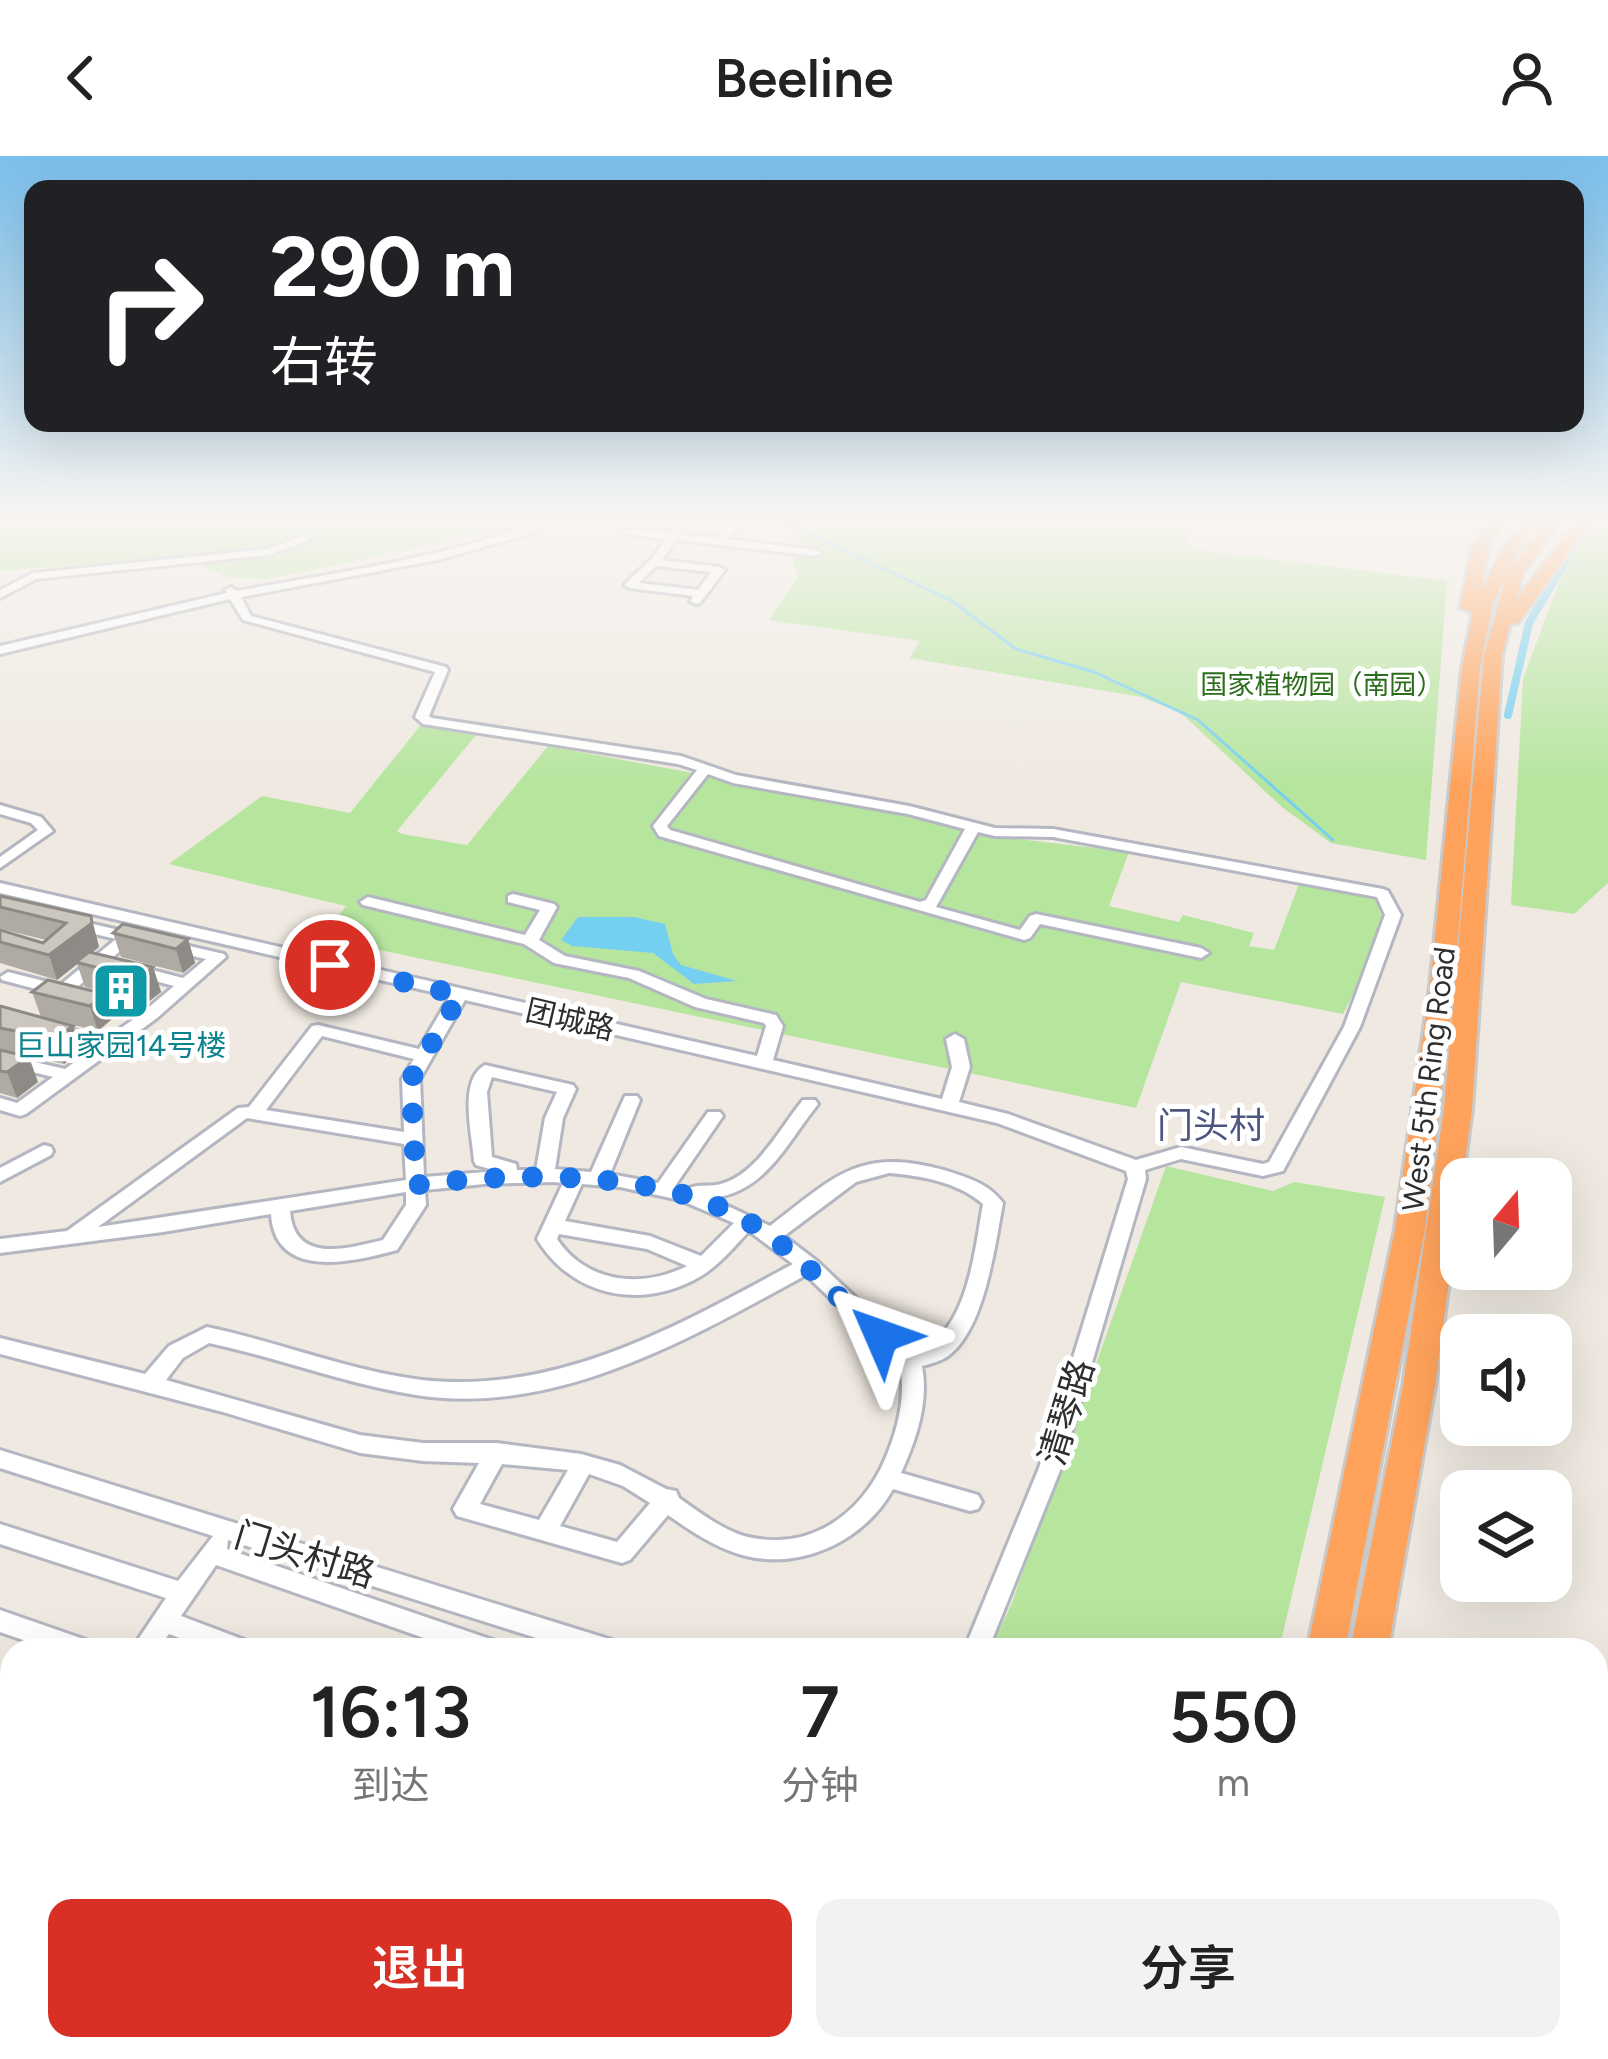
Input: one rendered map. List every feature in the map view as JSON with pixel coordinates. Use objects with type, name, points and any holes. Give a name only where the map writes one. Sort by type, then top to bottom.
[{"type":"highway","points":[[1469,607],[1466,626],[1482,662]]},
{"type":"highway","name":"West 5th Ring Road","points":[[1372,1638],[1419,1385],[1458,1109],[1484,607]]},
{"type":"highway","name":"West 5th Ring Road","points":[[1328,1638],[1410,1229],[1482,662],[1503,607]]},
{"type":"highway","points":[[1482,662],[1518,607]]},
{"type":"street","points":[[0,647],[170,607]]},
{"type":"street","points":[[241,607],[247,619],[442,670],[422,717],[428,721],[681,760],[973,827],[1053,833],[1383,893],[1393,915],[1352,1027],[1276,1167],[1263,1170],[1181,1153],[1135,1168]]},
{"type":"street","points":[[705,769],[660,826],[664,833],[1024,935],[1036,919],[1201,953]]},
{"type":"street","points":[[0,809],[36,820],[46,831],[0,864]]},
{"type":"street","points":[[922,906],[932,903],[973,827]]},
{"type":"street","name":"团城路","points":[[0,888],[1002,1118],[1135,1168]]},
{"type":"street","points":[[513,899],[549,907],[530,941]]},
{"type":"street","points":[[368,902],[530,941],[560,960],[633,974],[701,1004],[770,1019],[775,1026],[763,1064]]},
{"type":"street","points":[[0,1104],[20,1110],[152,1013],[218,957],[32,916]]},
{"type":"street","points":[[63,991],[128,937]]},
{"type":"street","points":[[99,962],[188,984]]},
{"type":"street","points":[[3,978],[152,1013]]},
{"type":"street","points":[[280,1206],[281,1233],[291,1247],[309,1256],[390,1246],[416,1205],[411,1079],[460,995]]},
{"type":"street","points":[[28,1024],[110,1044]]},
{"type":"street","points":[[255,1112],[318,1030],[422,1055]]},
{"type":"street","points":[[949,1106],[962,1067],[955,1039]]},
{"type":"street","points":[[0,1059],[68,1075]]},
{"type":"street","points":[[545,1173],[554,1118],[567,1089],[485,1070],[478,1092],[483,1160],[496,1168],[574,1180],[700,1192],[732,1190],[767,1162],[809,1105]]},
{"type":"street","points":[[597,1181],[631,1100]]},
{"type":"street","points":[[70,1237],[244,1112],[413,1139]]},
{"type":"street","points":[[664,1188],[714,1116]]},
{"type":"street","points":[[0,1176],[44,1151]]},
{"type":"street","points":[[770,1237],[843,1181],[889,1163],[981,1190],[993,1203],[984,1255],[955,1334],[941,1352],[910,1362]]},
{"type":"street","name":"清琴路","points":[[981,1638],[1050,1468],[1137,1179],[1135,1168]]},
{"type":"street","points":[[0,1246],[416,1185],[545,1173]]},
{"type":"street","points":[[574,1180],[548,1239],[556,1258],[599,1281],[644,1288],[665,1284],[702,1264],[747,1221]]},
{"type":"street","points":[[0,1346],[361,1444],[497,1452],[611,1470],[668,1498],[703,1527],[761,1549],[813,1544],[859,1519],[887,1478],[913,1411],[917,1381],[910,1362],[807,1265],[770,1237],[747,1221],[664,1188]]},
{"type":"street","points":[[552,1226],[650,1243],[702,1264]]},
{"type":"street","points":[[149,1384],[176,1352],[207,1335],[423,1388],[529,1382],[627,1355],[807,1265]]},
{"type":"street","points":[[497,1452],[465,1509],[622,1553],[668,1498]]},
{"type":"street","name":"门头村路","points":[[0,1459],[571,1638]]},
{"type":"street","points":[[545,1532],[582,1465]]},
{"type":"street","points":[[887,1478],[970,1502]]},
{"type":"street","points":[[152,1638],[228,1530]]},
{"type":"street","points":[[0,1534],[184,1593]]},
{"type":"street","points":[[212,1553],[456,1638]]},
{"type":"street","points":[[0,1621],[48,1638]]},
{"type":"street","points":[[164,1621],[209,1638]]},
{"type":"green space","name":"国家植物园（南园）","points":[[778,607],[1445,607],[1426,860],[1331,843],[1282,807],[1181,713],[1141,697],[910,658],[920,641],[769,620]]},
{"type":"green space","points":[[1550,607],[1608,607],[1608,883],[1574,914],[1511,905],[1523,679]]},
{"type":"green space","points":[[420,726],[476,735],[397,831],[402,834],[467,845],[548,746],[913,814],[992,836],[1129,852],[1109,906],[1179,922],[1183,915],[1254,933],[1249,946],[1274,950],[1299,884],[1375,898],[1386,929],[1343,1014],[1181,982],[1136,1108],[322,938],[346,906],[169,864],[262,796],[350,813]]},
{"type":"green space","points":[[1166,1166],[1273,1191],[1294,1182],[1385,1197],[1282,1638],[996,1638]]},
{"type":"water","points":[[578,917],[634,917],[665,924],[681,965],[737,981],[694,984],[653,953],[572,946],[561,940]]},
{"type":"building","points":[[0,896],[91,916],[92,923],[49,955],[0,942],[0,930],[43,943],[66,923],[0,907]]},
{"type":"building","points":[[123,924],[188,939],[176,949],[113,933]]},
{"type":"building","points":[[89,952],[153,967],[139,979],[76,962]]},
{"type":"building","points":[[48,980],[105,994],[90,1006],[32,992]]},
{"type":"building","points":[[0,1006],[73,1026],[55,1039],[0,1028]]},
{"type":"building","points":[[0,1050],[29,1057],[7,1072],[0,1071]]},
{"type":"waterway","points":[[960,607],[1016,649],[1094,672],[1198,720],[1333,840]]},
{"type":"waterway","points":[[1508,715],[1529,623],[1539,607]]},
{"type":"place","name":"巨山家园14号楼","points":[[121,991]]},
{"type":"district","name":"门头村","points":[[1211,1125]]},
{"type":"route","points":[[330,965],[460,995],[411,1079],[416,1185],[544,1177],[614,1181],[710,1205],[747,1221],[815,1270],[881,1336]]}]
